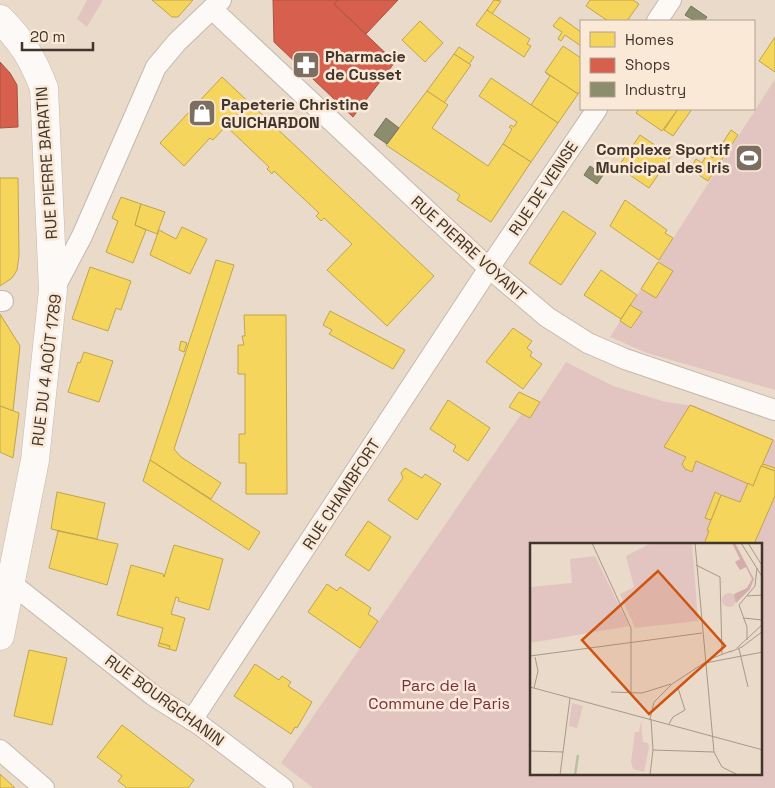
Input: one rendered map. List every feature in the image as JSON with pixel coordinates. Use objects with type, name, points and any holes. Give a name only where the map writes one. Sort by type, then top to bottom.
[{"type":"main road","name":"RUE PIERRE BARATIN","points":[[0,19],[34,60],[44,88],[53,290]]},
{"type":"main road","name":"RUE DU 4 AOÛT 1789","points":[[0,636],[4,586],[35,460],[53,290]]},
{"type":"street","points":[[658,20],[671,0]]},
{"type":"street","name":"RUE PIERRE VOYANT","points":[[217,5],[489,268],[548,317],[588,342],[625,359],[775,410]]},
{"type":"street","name":"RUE DU 4 AOÛT 1789","points":[[53,290],[82,236],[156,67],[178,42],[217,5]]},
{"type":"street","name":"RUE DE VENISE","points":[[489,268],[596,110]]},
{"type":"street","name":"RUE CHAMBFORT","points":[[192,720],[489,268]]},
{"type":"street","name":"RUE BOURGCHANIN","points":[[4,586],[154,696],[192,720],[283,788]]},
{"type":"street","points":[[0,750],[44,788]]},
{"type":"green space","points":[[87,0],[103,0],[87,27],[77,19]]},
{"type":"green space","name":"Complexe Sportif Municipal des Iris","points":[[775,79],[775,390],[647,353],[610,337]]},
{"type":"green space","name":"Parc de la Commune de Paris","points":[[566,362],[613,386],[666,402],[695,406],[775,440],[775,788],[313,788],[281,763],[522,413],[530,417]]},
{"type":"building: Homes","points":[[152,0],[193,0],[178,17],[172,17]]},
{"type":"building: Homes","points":[[494,0],[501,1],[492,14],[487,10]]},
{"type":"building: Homes","points":[[590,0],[633,0],[639,4],[628,20],[607,20],[586,6]]},
{"type":"building: Homes","points":[[487,10],[530,39],[527,44],[531,46],[524,57],[476,25]]},
{"type":"building: Homes","points":[[560,17],[580,31],[580,45],[565,35],[561,41],[558,39],[562,32],[553,26]]},
{"type":"building: Homes","points":[[420,21],[443,43],[425,62],[402,40]]},
{"type":"building: Homes","points":[[775,37],[775,72],[759,61]]},
{"type":"building: Homes","points":[[563,46],[580,57],[580,91],[578,94],[545,72]]},
{"type":"building: Homes","points":[[459,47],[474,57],[469,64],[454,54]]},
{"type":"building: Homes","points":[[454,54],[471,65],[444,103],[427,91]]},
{"type":"building: Homes","points":[[545,72],[578,94],[558,123],[531,105],[550,76]]},
{"type":"building: Homes","points":[[222,77],[434,276],[387,326],[327,270],[352,244],[324,218],[321,221],[316,216],[319,213],[274,171],[272,174],[267,169],[269,167],[226,126],[213,140],[210,138],[184,166],[160,143]]},
{"type":"building: Homes","points":[[491,78],[558,123],[531,162],[503,144],[512,129],[509,127],[511,125],[514,127],[517,122],[479,96]]},
{"type":"building: Homes","points":[[427,91],[448,105],[432,128],[488,166],[503,144],[531,162],[491,222],[457,200],[460,195],[386,145]]},
{"type":"building: Homes","points":[[638,110],[677,110],[662,131],[636,113]]},
{"type":"building: Homes","points":[[677,110],[691,110],[673,136],[664,130]]},
{"type":"building: Homes","points":[[731,130],[738,135],[708,181],[690,169],[696,159],[702,163],[707,154],[713,158]]},
{"type":"building: Homes","points":[[640,135],[671,156],[649,188],[618,167]]},
{"type":"building: Homes","points":[[0,178],[18,178],[19,256],[17,270],[12,278],[0,286]]},
{"type":"building: Homes","points":[[121,197],[141,204],[135,225],[146,230],[133,263],[106,252],[118,221],[112,218]]},
{"type":"building: Homes","points":[[625,200],[667,230],[665,233],[673,238],[659,260],[610,226]]},
{"type":"building: Homes","points":[[141,204],[165,212],[157,234],[135,225]]},
{"type":"building: Homes","points":[[563,211],[596,233],[561,285],[529,263]]},
{"type":"building: Homes","points":[[182,227],[207,239],[190,274],[150,255],[159,230],[176,239]]},
{"type":"building: Homes","points":[[216,260],[234,265],[174,449],[181,457],[221,483],[211,499],[150,460]]},
{"type":"building: Homes","points":[[658,262],[673,271],[656,298],[641,289]]},
{"type":"building: Homes","points":[[90,267],[131,281],[121,310],[116,308],[108,331],[72,319]]},
{"type":"building: Homes","points":[[601,270],[637,295],[621,319],[584,295]]},
{"type":"building: Homes","points":[[630,305],[642,312],[631,328],[620,321]]},
{"type":"building: Homes","points":[[330,311],[405,350],[393,369],[329,334],[332,330],[323,325]]},
{"type":"building: Homes","points":[[0,314],[20,346],[13,411],[0,406]]},
{"type":"building: Homes","points":[[244,315],[286,315],[287,494],[246,494],[246,463],[239,463],[239,434],[245,434],[245,374],[238,374],[238,345],[244,345],[242,336],[245,336]]},
{"type":"building: Homes","points":[[513,328],[532,341],[527,348],[532,352],[530,356],[542,364],[523,389],[486,362]]},
{"type":"building: Homes","points":[[181,341],[187,343],[184,352],[179,350]]},
{"type":"building: Homes","points":[[84,352],[113,361],[99,402],[68,392],[78,362],[80,363]]},
{"type":"building: Homes","points":[[519,392],[540,402],[530,418],[509,407]]},
{"type":"building: Homes","points":[[448,400],[490,428],[468,461],[453,451],[456,446],[430,429]]},
{"type":"building: Homes","points":[[690,405],[773,440],[753,486],[696,461],[692,472],[685,469],[682,464],[686,457],[664,447]]},
{"type":"building: Homes","points":[[0,406],[19,413],[13,458],[0,452]]},
{"type":"building: Homes","points":[[150,460],[260,532],[249,550],[143,481]]},
{"type":"building: Homes","points":[[763,464],[775,468],[775,471],[761,466]]},
{"type":"building: Homes","points":[[761,466],[775,471],[775,496],[754,543],[704,543],[709,531],[707,530],[721,495],[740,502],[748,483],[753,486]]},
{"type":"building: Homes","points":[[405,468],[422,478],[425,474],[441,484],[417,520],[388,500],[403,478],[401,473]]},
{"type":"building: Homes","points":[[57,492],[105,503],[97,539],[51,529]]},
{"type":"building: Homes","points":[[715,492],[721,495],[711,520],[705,518]]},
{"type":"building: Homes","points":[[368,521],[391,537],[369,571],[345,555]]},
{"type":"building: Homes","points":[[58,531],[118,544],[107,585],[49,568]]},
{"type":"building: Homes","points":[[174,545],[223,559],[209,610],[178,601],[179,598],[176,597],[171,614],[185,618],[176,651],[169,649],[170,646],[159,643],[163,628],[117,615],[131,565],[163,574],[164,577]]},
{"type":"building: Homes","points":[[327,584],[337,591],[340,587],[371,608],[368,614],[378,621],[360,648],[308,612]]},
{"type":"building: Homes","points":[[159,643],[170,646],[169,649],[158,646]]},
{"type":"building: Homes","points":[[29,650],[67,658],[52,725],[14,716]]},
{"type":"building: Homes","points":[[255,664],[279,680],[282,676],[291,682],[288,686],[312,702],[297,728],[295,727],[291,734],[234,696]]},
{"type":"building: Homes","points":[[122,725],[194,780],[188,788],[127,788],[118,781],[122,776],[97,757]]},
{"type":"building: Homes","points":[[0,774],[15,788],[0,788]]},
{"type":"building: Shops","points":[[273,0],[338,0],[334,4],[395,62],[353,117],[274,42]]},
{"type":"building: Shops","points":[[338,0],[398,0],[366,34],[334,4]]},
{"type":"building: Shops","points":[[0,62],[10,73],[17,85],[18,127],[0,128]]},
{"type":"building: Industry","points":[[691,6],[707,17],[705,20],[693,20],[685,15]]},
{"type":"building: Industry","points":[[386,118],[399,128],[387,144],[374,135]]},
{"type":"building: Industry","points":[[590,166],[603,175],[597,184],[584,175]]},
{"type":"place","name":"Pharmacie de Cusset","points":[[306,65]]},
{"type":"place","name":"Papeterie Christine GUICHARDON","points":[[202,113]]},
{"type":"place","name":"Complexe Sportif Municipal des Iris","points":[[749,158]]}]
